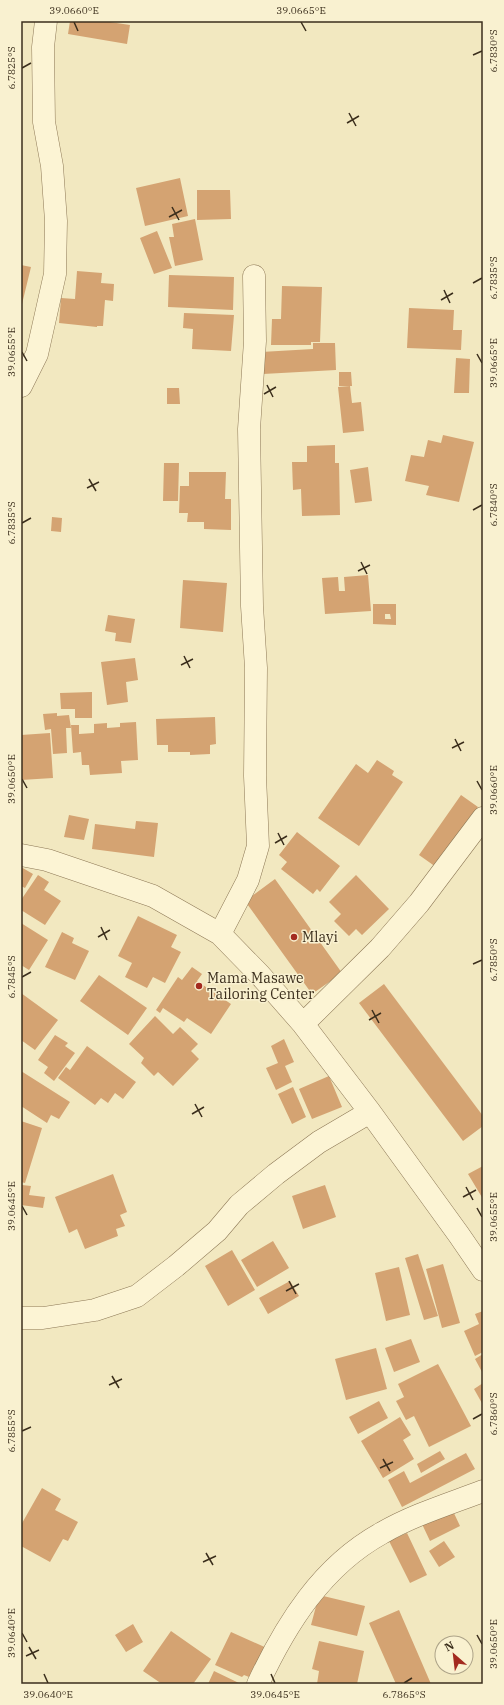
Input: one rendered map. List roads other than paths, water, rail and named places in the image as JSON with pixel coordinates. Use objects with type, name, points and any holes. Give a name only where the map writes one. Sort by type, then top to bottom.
[{"type":"street","points":[[21,386],[37,354],[55,274],[55,213],[52,166],[44,122],[43,47],[46,21]]},
{"type":"street","points":[[220,934],[248,880],[258,846],[256,776],[256,668],[252,606],[249,429],[255,341],[254,276]]},
{"type":"street","points":[[303,1024],[380,948],[419,903],[483,818]]},
{"type":"street","points":[[21,855],[48,860],[153,896],[220,934],[260,975],[303,1024],[370,1112],[483,1270]]},
{"type":"street","points":[[21,1318],[43,1318],[95,1310],[136,1296],[176,1266],[217,1231],[239,1205],[276,1174],[319,1142],[370,1112]]},
{"type":"street","points":[[258,1684],[288,1626],[317,1586],[346,1558],[381,1533],[414,1517],[483,1490]]},
{"type":"place","name":"Mlayi","points":[[294,937]]},
{"type":"place","name":"Mama Masawe Tailoring Center","points":[[199,986]]}]
